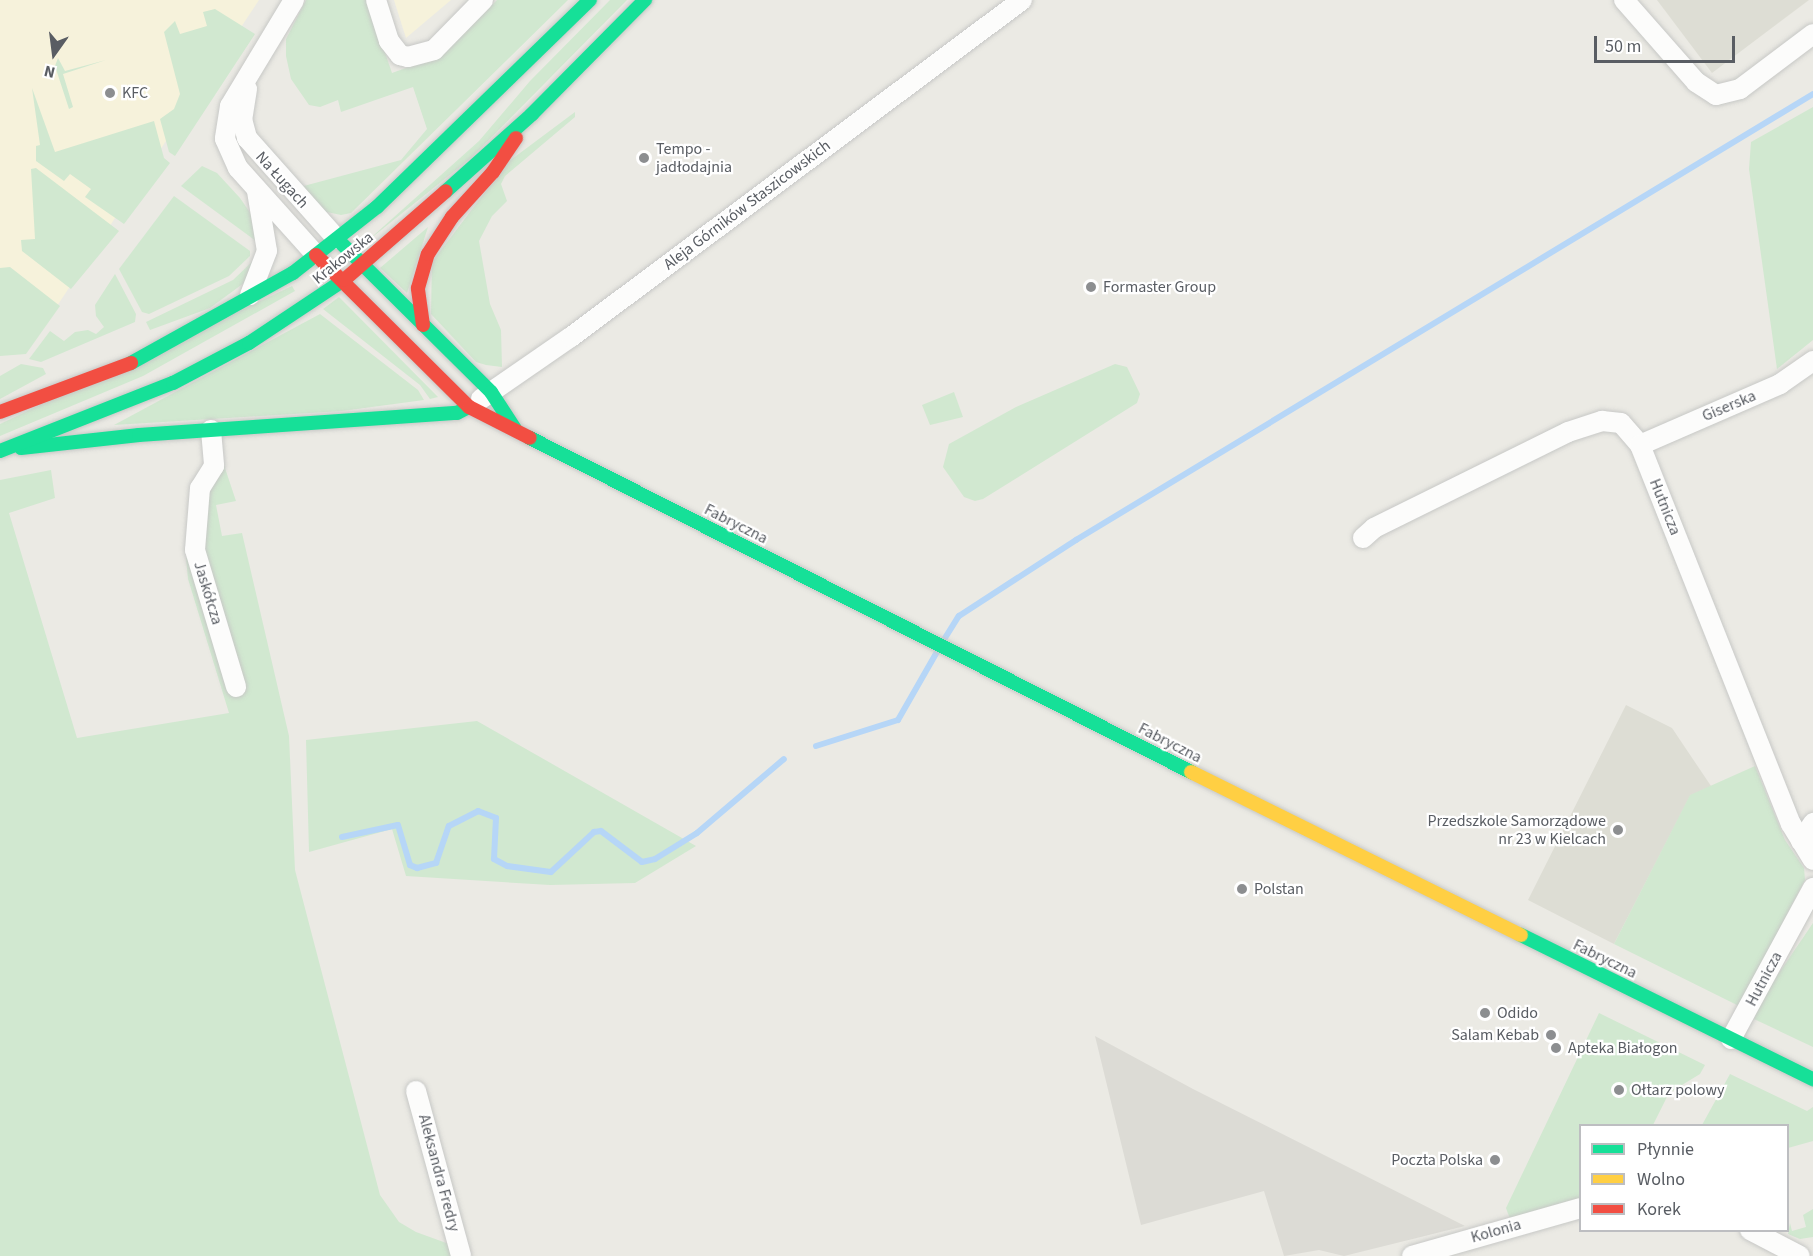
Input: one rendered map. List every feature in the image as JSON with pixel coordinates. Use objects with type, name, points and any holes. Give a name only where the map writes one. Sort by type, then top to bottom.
[{"type":"main road","name":"Krakowska","points":[[0,412],[132,362],[247,301],[316,255],[462,128],[590,0]]},
{"type":"main road","name":"Krakowska","points":[[4,450],[173,383],[266,333],[362,266],[532,114],[645,0]]},
{"type":"main road","points":[[423,325],[418,288],[428,254],[532,114]]},
{"type":"main road","points":[[337,239],[491,392],[515,429]]},
{"type":"main road","name":"Fabryczna","points":[[316,255],[339,282],[469,407],[920,635],[1813,1079]]},
{"type":"main road","points":[[4,450],[211,430],[457,412],[469,407]]},
{"type":"street","name":"Na Ługach","points":[[294,0],[231,106],[225,140],[238,168],[316,255]]},
{"type":"street","points":[[376,0],[389,41],[400,55],[408,57],[434,50],[483,0]]},
{"type":"street","name":"Aleja Górników Staszicowskich","points":[[469,407],[1022,0]]},
{"type":"street","points":[[1624,0],[1696,82],[1716,95],[1740,89],[1813,34]]},
{"type":"street","name":"Na Ługach","points":[[250,77],[243,101],[247,138],[337,239]]},
{"type":"street","name":"Na Ługach","points":[[247,301],[262,270],[267,251],[256,188]]},
{"type":"street","name":"Giserska","points":[[1640,445],[1780,384],[1813,361]]},
{"type":"street","name":"Hutnicza","points":[[1363,538],[1374,528],[1449,489],[1470,483],[1588,424],[1610,420],[1621,423],[1640,445],[1763,756],[1801,841],[1813,860]]},
{"type":"street","name":"Jaskółcza","points":[[211,430],[214,466],[200,488],[195,550],[236,687]]},
{"type":"street","points":[[1801,841],[1813,823]]},
{"type":"street","name":"Hutnicza","points":[[1731,1039],[1813,888]]},
{"type":"street","name":"Aleksandra Fredry","points":[[416,1091],[460,1256]]},
{"type":"street","name":"Kolonia","points":[[1412,1256],[1579,1209]]},
{"type":"street","points":[[1754,1232],[1800,1256]]},
{"type":"shaded area","points":[[0,0],[259,0],[59,303],[23,352],[0,353]]},
{"type":"shaded area","points":[[394,0],[451,0],[406,38]]},
{"type":"shaded area","points":[[1657,0],[1809,0],[1712,73]]},
{"type":"shaded area","name":"Przedszkole Samorządowe nr 23 w Kielcach","points":[[1626,705],[1672,728],[1711,786],[1690,796],[1614,944],[1528,900]]},
{"type":"shaded area","points":[[1095,1036],[1193,1089],[1465,1226],[1344,1256],[1319,1250],[1284,1256],[1264,1191],[1141,1225]]},
{"type":"green space","points":[[306,0],[367,0],[392,73],[442,55],[497,0],[568,0],[351,213],[341,215],[322,211],[300,187],[401,160],[427,129],[413,87],[341,112],[338,100],[320,107],[309,105],[291,79],[286,56],[286,39]]},
{"type":"green space","points":[[610,0],[627,0],[472,157],[365,243],[479,141],[530,81]]},
{"type":"green space","points":[[215,9],[255,34],[175,156],[169,152],[160,119],[174,109],[180,94],[164,32],[175,21],[180,34],[207,26],[203,12]]},
{"type":"green space","points":[[58,58],[65,71],[106,60],[63,74],[73,107],[69,109],[55,66]]},
{"type":"green space","points":[[32,88],[55,152],[154,121],[164,158],[170,163],[124,224],[85,197],[91,189],[70,174],[64,181],[36,161],[36,146],[40,145]]},
{"type":"green space","points":[[1813,107],[1813,340],[1777,369],[1749,169],[1751,142]]},
{"type":"green space","points":[[575,112],[575,117],[505,176],[501,184],[507,201],[492,216],[479,241],[490,304],[501,330],[502,367],[476,362],[431,314],[432,262],[508,162]]},
{"type":"green space","points":[[202,166],[217,173],[240,198],[253,217],[260,244],[181,186]]},
{"type":"green space","points":[[36,168],[119,231],[71,289],[22,251],[21,240],[35,239],[31,169]]},
{"type":"green space","points":[[174,196],[250,251],[250,256],[229,276],[149,314],[142,312],[119,269]]},
{"type":"green space","points":[[428,227],[407,293],[380,268]]},
{"type":"green space","points":[[258,256],[248,280],[210,308],[150,330],[146,322],[233,280]]},
{"type":"green space","points":[[10,267],[60,306],[26,354],[0,356],[0,268]]},
{"type":"green space","points":[[115,274],[136,314],[135,322],[41,362],[29,359],[50,331],[64,341],[75,332],[88,330],[96,334],[104,327],[96,316],[95,305]]},
{"type":"green space","points":[[292,286],[295,291],[143,376],[0,436],[0,424]]},
{"type":"green space","points":[[339,297],[438,397],[430,399],[420,385],[323,309]]},
{"type":"green space","points":[[320,314],[418,390],[424,400],[342,411],[114,425]]},
{"type":"green space","points":[[21,364],[43,368],[46,374],[0,399],[0,376]]},
{"type":"green space","points":[[1115,364],[1127,367],[1140,394],[1137,403],[983,499],[975,501],[964,497],[943,467],[949,444],[1016,407]]},
{"type":"green space","points":[[954,392],[963,417],[930,425],[922,405]]},
{"type":"green space","points":[[221,456],[236,501],[216,505],[222,536],[242,533],[289,736],[295,870],[380,1195],[399,1222],[416,1232],[449,1244],[453,1256],[0,1256],[0,480],[51,470],[55,498],[9,513],[77,738],[229,713],[188,579],[186,558],[197,556],[202,498]]},
{"type":"green space","points":[[477,721],[696,846],[635,883],[550,885],[406,876],[392,829],[309,852],[306,740]]},
{"type":"green space","points":[[1755,766],[1785,840],[1804,868],[1805,880],[1739,1006],[1614,944],[1690,795]]},
{"type":"green space","points":[[1813,923],[1813,1047],[1754,1019],[1758,1004]]},
{"type":"green space","points":[[1599,1013],[1705,1065],[1700,1074],[1669,1093],[1654,1124],[1579,1124],[1579,1199],[1510,1219],[1506,1208]]},
{"type":"green space","points":[[1730,1074],[1807,1111],[1813,1107],[1813,1141],[1789,1148],[1789,1124],[1703,1124]]},
{"type":"green space","points":[[1813,1209],[1813,1237],[1800,1239],[1788,1234],[1790,1223],[1792,1231],[1806,1227],[1803,1215]]},
{"type":"waterway","points":[[945,638],[959,616],[1076,540],[1813,94]]},
{"type":"waterway","points":[[816,746],[898,720],[937,652]]},
{"type":"waterway","points":[[342,837],[398,825],[410,865],[417,868],[436,863],[449,826],[478,811],[496,818],[494,859],[507,866],[551,872],[594,832],[601,831],[642,862],[655,859],[697,833],[784,759]]},
{"type":"traffic: fast","points":[[131,363],[293,273],[377,207],[590,0]]},
{"type":"traffic: fast","points":[[446,191],[532,114],[645,0]]},
{"type":"traffic: fast","points":[[337,239],[491,392],[515,429]]},
{"type":"traffic: fast","points":[[0,451],[173,383],[249,343],[344,280]]},
{"type":"traffic: fast","points":[[21,448],[139,435],[457,413],[469,407]]},
{"type":"traffic: fast","points":[[530,438],[1191,772]]},
{"type":"traffic: fast","points":[[1521,935],[1813,1079]]},
{"type":"traffic: slow","points":[[1191,772],[1521,935]]},
{"type":"traffic: jam","points":[[423,325],[418,288],[428,254],[452,217],[493,172],[516,138]]},
{"type":"traffic: jam","points":[[344,280],[446,191]]},
{"type":"traffic: jam","points":[[316,255],[469,407],[530,438]]},
{"type":"traffic: jam","points":[[0,412],[131,363]]},
{"type":"place","name":"KFC","points":[[110,93]]},
{"type":"place","name":"Tempo - jadłodajnia","points":[[644,158]]},
{"type":"place","name":"Formaster Group","points":[[1091,287]]},
{"type":"place","name":"Przedszkole Samorządowe nr 23 w Kielcach","points":[[1618,830]]},
{"type":"place","name":"Polstan","points":[[1242,889]]},
{"type":"place","name":"Odido","points":[[1485,1013]]},
{"type":"place","name":"Salam Kebab","points":[[1551,1035]]},
{"type":"place","name":"Apteka Białogon","points":[[1556,1048]]},
{"type":"place","name":"Ołtarz polowy","points":[[1619,1090]]},
{"type":"place","name":"Poczta Polska","points":[[1495,1160]]}]
